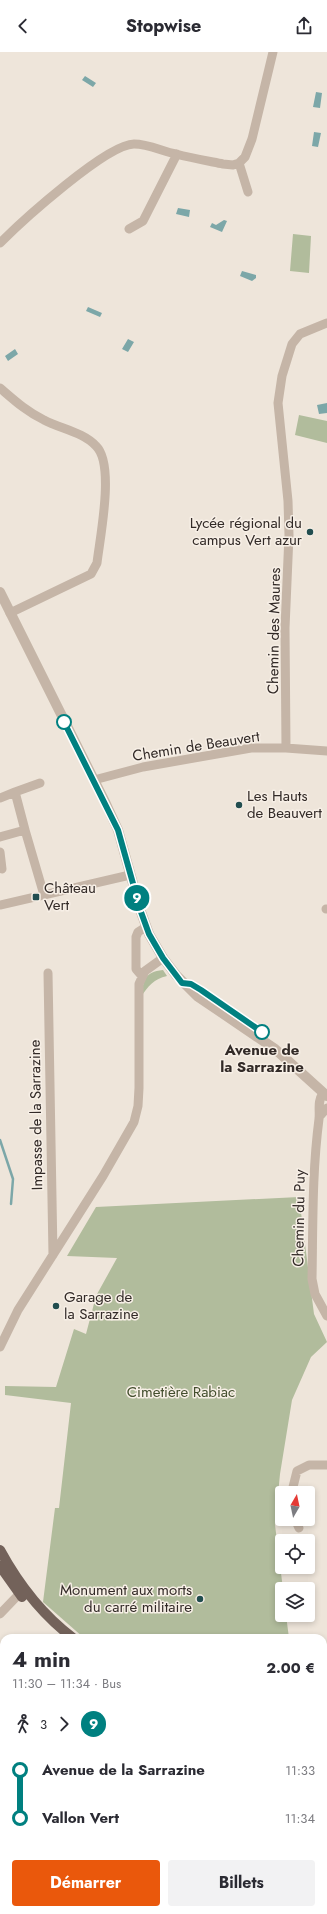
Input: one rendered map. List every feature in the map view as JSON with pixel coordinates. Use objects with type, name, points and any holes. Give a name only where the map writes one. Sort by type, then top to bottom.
[{"type":"main road","points":[[0,1550],[21,1591],[68,1634]]},
{"type":"main road","points":[[0,1566],[21,1591],[42,1620],[58,1634]]},
{"type":"street","points":[[0,243],[13,230],[81,173],[114,150],[134,144],[224,164],[233,165],[238,163],[245,157],[252,139],[273,52]]},
{"type":"street","points":[[128,229],[143,221],[177,154]]},
{"type":"street","points":[[238,163],[248,192]]},
{"type":"street","name":"Chemin des Maures","points":[[286,748],[285,633],[289,535],[287,489],[278,403],[282,376],[292,344],[300,334],[327,322]]},
{"type":"street","points":[[0,388],[23,408],[45,421],[85,437],[97,446],[104,460],[106,481],[97,563],[91,574],[10,613]]},
{"type":"street","points":[[1,594],[118,830],[146,927],[163,958],[182,983],[197,996],[275,1049],[325,1095]]},
{"type":"street","name":"Chemin de Beauvert","points":[[94,780],[143,767],[251,748],[327,750]]},
{"type":"street","points":[[0,798],[40,783]]},
{"type":"street","points":[[15,792],[44,895]]},
{"type":"street","points":[[0,836],[25,830]]},
{"type":"street","points":[[0,852],[2,868]]},
{"type":"street","points":[[0,905],[130,875]]},
{"type":"street","points":[[142,976],[136,969],[136,937],[138,932],[146,927]]},
{"type":"street","points":[[0,1347],[18,1310],[103,1176],[134,1122],[138,1106],[138,1001],[142,976],[149,967],[163,958]]},
{"type":"street","name":"Impasse de la Sarrazine","points":[[48,973],[53,1256]]},
{"type":"street","name":"Chemin du Puy","points":[[325,1095],[319,1101],[319,1118],[315,1149],[312,1279],[315,1294],[327,1316]]},
{"type":"street","points":[[319,1118],[327,1108]]},
{"type":"street","points":[[294,1486],[297,1472],[309,1465],[327,1465]]},
{"type":"street","points":[[0,1614],[21,1591]]},
{"type":"green space","points":[[293,234],[311,236],[309,273],[290,271]]},
{"type":"green space","points":[[299,415],[327,421],[327,443],[295,435]]},
{"type":"green space","points":[[163,970],[167,976],[158,979],[141,997],[144,982],[148,975]]},
{"type":"green space","name":"Cimetière Rabiac","points":[[299,1197],[314,1314],[327,1342],[311,1357],[292,1400],[279,1486],[275,1486],[275,1574],[281,1574],[282,1582],[275,1582],[275,1622],[287,1622],[288,1634],[79,1634],[43,1602],[55,1508],[59,1508],[71,1403],[5,1395],[5,1386],[56,1387],[74,1329],[86,1334],[96,1296],[117,1258],[67,1256],[96,1207]]},
{"type":"water","points":[[85,76],[96,83],[93,87],[82,80]]},
{"type":"water","points":[[316,92],[322,93],[320,108],[313,107]]},
{"type":"water","points":[[314,132],[321,133],[318,147],[312,146]]},
{"type":"water","points":[[178,208],[190,210],[189,217],[176,214]]},
{"type":"water","points":[[224,220],[227,221],[222,232],[210,227],[212,223],[216,225]]},
{"type":"water","points":[[242,271],[256,275],[256,278],[252,281],[240,276]]},
{"type":"water","points":[[88,307],[102,313],[100,317],[86,311]]},
{"type":"water","points":[[128,339],[134,342],[128,352],[122,349]]},
{"type":"water","points":[[15,349],[18,354],[8,361],[5,356]]},
{"type":"water","points":[[327,403],[327,413],[319,414],[317,405]]},
{"type":"waterway","points":[[0,1140],[13,1179],[11,1204]]},
{"type":"bus line","name":"9","points":[[64,722],[118,830],[141,912],[152,941],[182,983],[191,984],[201,990],[262,1032]]},
{"type":"place","name":"Lycée régional du campus Vert azur","points":[[310,532]]},
{"type":"place","name":"Les Hauts de Beauvert","points":[[239,805]]},
{"type":"place","name":"Château Vert","points":[[36,897]]},
{"type":"place","name":"Avenue de la Sarrazine","points":[[262,1032]]},
{"type":"place","name":"Garage de la Sarrazine","points":[[56,1306]]},
{"type":"place","name":"Monument aux morts du carré militaire","points":[[200,1599]]}]
